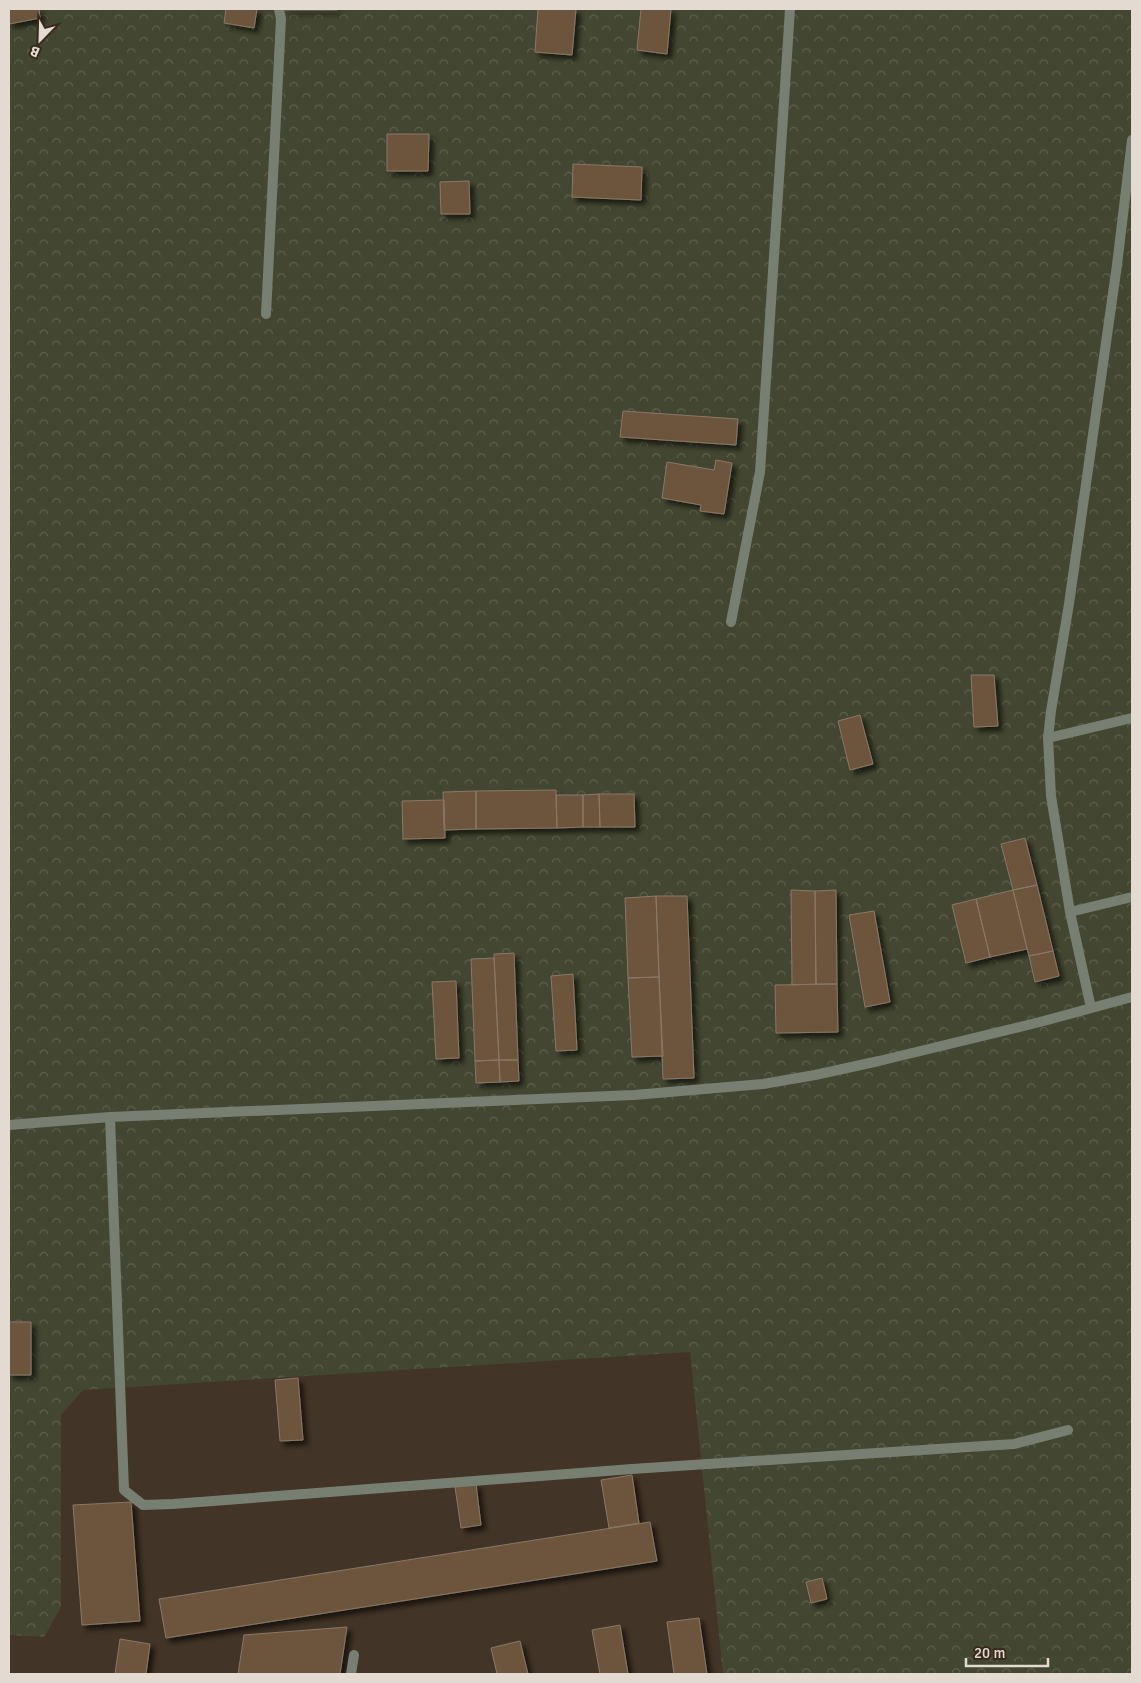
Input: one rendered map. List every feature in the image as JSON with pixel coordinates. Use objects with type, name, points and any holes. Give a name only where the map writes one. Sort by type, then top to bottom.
[{"type":"street","points":[[266,314],[279,9]]},
{"type":"street","points":[[731,622],[760,472],[790,9]]},
{"type":"street","points":[[1091,1008],[1070,912],[1051,796],[1048,738],[1117,266],[1132,140]]},
{"type":"street","points":[[1048,738],[1132,718]]},
{"type":"street","points":[[1070,912],[1132,897]]},
{"type":"street","points":[[9,1125],[110,1117],[634,1095],[763,1084],[879,1061],[1132,997]]},
{"type":"street","points":[[110,1117],[124,1490],[143,1505],[1014,1444],[1068,1430]]},
{"type":"street","points":[[351,1674],[354,1655]]},
{"type":"green space","points":[[9,9],[1132,9],[1132,1674],[723,1674],[690,1352],[83,1390],[61,1415],[61,1607],[44,1637],[9,1635]]},
{"type":"building","points":[[9,9],[39,9],[40,18],[9,24]]},
{"type":"building","points":[[226,9],[257,9],[254,28],[224,23]]},
{"type":"building","points":[[337,9],[337,10],[285,10]]},
{"type":"building","points":[[538,9],[576,9],[572,55],[535,52]]},
{"type":"building","points":[[641,9],[671,9],[667,54],[637,50]]},
{"type":"building","points":[[387,134],[429,134],[428,171],[387,171]]},
{"type":"building","points":[[573,164],[642,167],[641,200],[572,197]]},
{"type":"building","points":[[469,181],[470,214],[441,214],[440,182]]},
{"type":"building","points":[[623,411],[738,419],[736,445],[620,437]]},
{"type":"building","points":[[716,460],[732,463],[724,514],[700,511],[701,505],[662,498],[667,462],[714,470]]},
{"type":"building","points":[[971,675],[994,675],[998,726],[974,727]]},
{"type":"building","points":[[860,715],[873,764],[850,770],[838,721]]},
{"type":"building","points":[[556,790],[557,828],[476,829],[476,791]]},
{"type":"building","points":[[476,791],[476,829],[444,830],[443,792]]},
{"type":"building","points":[[599,794],[634,794],[635,827],[600,827]]},
{"type":"building","points":[[599,794],[600,827],[583,827],[583,795]]},
{"type":"building","points":[[556,795],[583,795],[583,827],[557,828]]},
{"type":"building","points":[[444,800],[445,838],[403,839],[402,801]]},
{"type":"building","points":[[1025,838],[1037,885],[1013,890],[1001,844]]},
{"type":"building","points":[[1037,885],[1053,951],[1029,956],[1013,890]]},
{"type":"building","points":[[791,890],[815,891],[816,984],[792,985]]},
{"type":"building","points":[[836,890],[837,984],[816,984],[815,891]]},
{"type":"building","points":[[1013,890],[1027,949],[990,957],[976,899]]},
{"type":"building","points":[[656,896],[659,977],[628,978],[625,898]]},
{"type":"building","points":[[656,896],[687,896],[694,1078],[663,1079]]},
{"type":"building","points":[[976,899],[990,957],[966,963],[952,905]]},
{"type":"building","points":[[874,911],[890,1002],[865,1007],[849,915]]},
{"type":"building","points":[[1053,951],[1059,976],[1035,982],[1029,956]]},
{"type":"building","points":[[514,953],[518,1060],[499,1060],[494,954]]},
{"type":"building","points":[[494,958],[499,1060],[475,1061],[471,959]]},
{"type":"building","points":[[573,974],[577,1050],[556,1051],[551,976]]},
{"type":"building","points":[[659,977],[663,1056],[632,1057],[628,978]]},
{"type":"building","points":[[456,981],[459,1058],[436,1059],[432,982]]},
{"type":"building","points":[[837,984],[838,1032],[776,1033],[775,985]]},
{"type":"building","points":[[499,1060],[500,1082],[476,1083],[475,1061]]},
{"type":"building","points":[[499,1060],[518,1060],[519,1081],[500,1082]]},
{"type":"building","points":[[9,1322],[31,1322],[31,1375],[9,1375]]},
{"type":"building","points":[[298,1378],[303,1440],[280,1441],[275,1380]]},
{"type":"building","points":[[632,1475],[639,1523],[609,1528],[601,1480]]},
{"type":"building","points":[[476,1484],[481,1525],[461,1528],[455,1487]]},
{"type":"building","points":[[131,1502],[140,1621],[82,1625],[73,1505]]},
{"type":"building","points":[[650,1522],[657,1561],[166,1638],[159,1599]]},
{"type":"building","points":[[822,1578],[827,1599],[811,1603],[806,1582]]},
{"type":"building","points":[[699,1618],[707,1674],[674,1674],[667,1622]]},
{"type":"building","points":[[620,1625],[628,1674],[600,1674],[592,1630]]},
{"type":"building","points":[[347,1627],[340,1674],[238,1674],[244,1635]]},
{"type":"building","points":[[120,1639],[150,1644],[146,1674],[115,1674]]},
{"type":"building","points":[[520,1641],[528,1674],[497,1674],[491,1648]]}]
